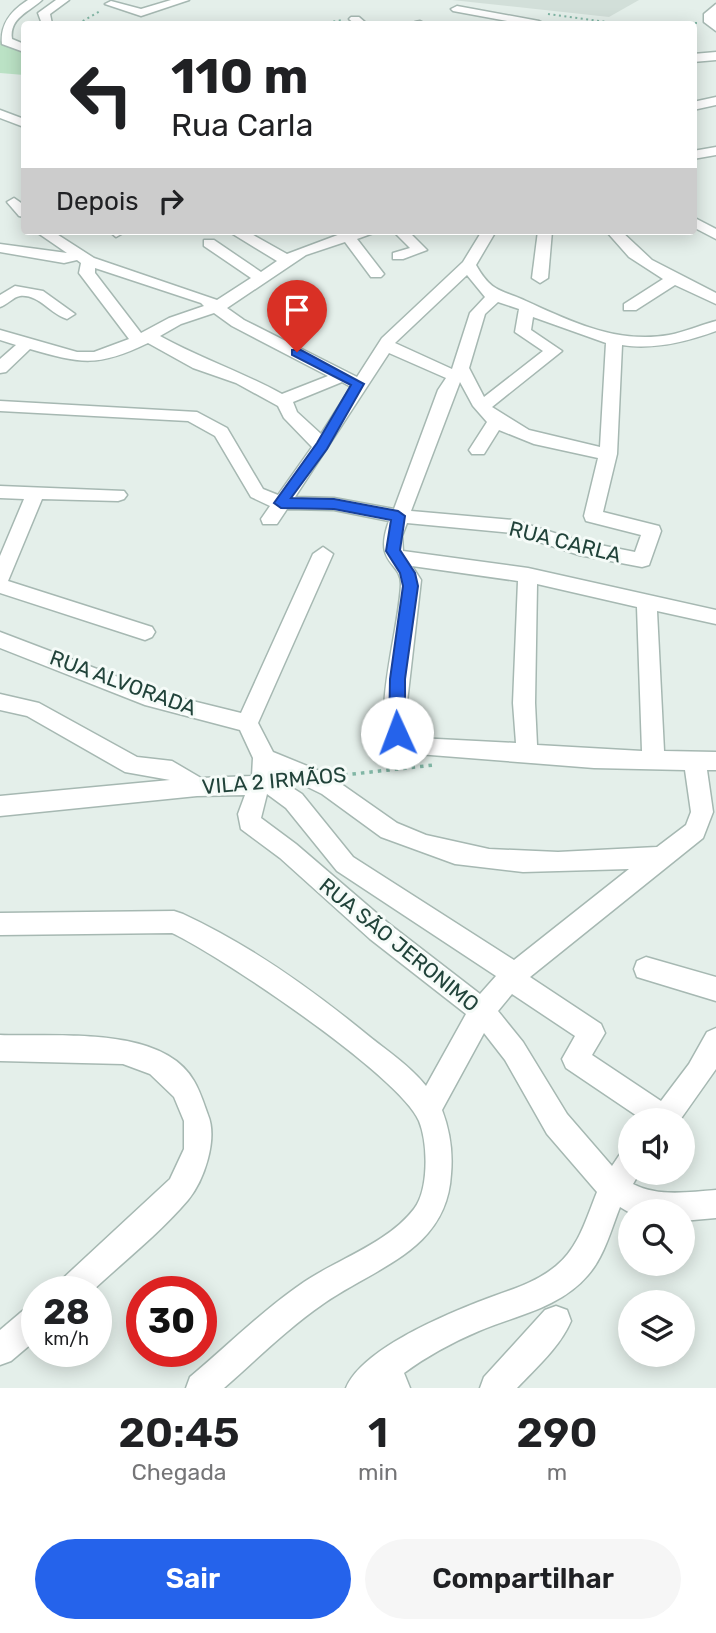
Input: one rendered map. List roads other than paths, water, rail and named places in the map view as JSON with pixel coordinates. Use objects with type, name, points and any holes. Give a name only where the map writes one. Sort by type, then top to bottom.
[{"type":"street","points":[[21,47],[6,41],[4,26],[9,18],[36,0]]},
{"type":"street","points":[[46,21],[44,13],[63,0]]},
{"type":"street","points":[[111,4],[141,13],[183,0]]},
{"type":"street","points":[[713,25],[710,14],[716,7]]},
{"type":"street","points":[[457,9],[523,21]]},
{"type":"street","points":[[697,58],[716,56]]},
{"type":"street","points":[[697,105],[716,101]]},
{"type":"street","points":[[0,114],[21,117]]},
{"type":"street","points":[[14,202],[21,210]]},
{"type":"street","points":[[697,223],[716,235]]},
{"type":"street","points":[[48,235],[83,258],[194,295],[218,307],[238,323],[358,384]]},
{"type":"street","points":[[242,235],[286,260]]},
{"type":"street","points":[[0,335],[76,357],[109,354],[144,339],[175,321],[218,307],[286,260],[315,246],[353,235]]},
{"type":"street","points":[[398,256],[420,250],[404,235]]},
{"type":"street","points":[[0,406],[163,413],[202,419],[226,438],[257,493],[275,511],[322,446],[358,384],[385,345],[409,319],[469,265],[487,235]]},
{"type":"street","points":[[540,278],[545,235]]},
{"type":"street","points":[[616,235],[631,252],[674,279],[708,291],[716,299]]},
{"type":"street","points":[[348,236],[376,274]]},
{"type":"street","points":[[209,243],[259,277]]},
{"type":"street","points":[[0,248],[64,258],[83,258]]},
{"type":"street","points":[[83,258],[87,273],[144,339],[199,364],[242,379],[283,402],[289,414],[322,446]]},
{"type":"street","points":[[469,265],[479,284],[494,298],[507,299],[578,331],[614,342],[664,341],[716,326]]},
{"type":"street","points":[[630,307],[674,279]]},
{"type":"street","points":[[0,302],[15,291],[38,293],[67,314]]},
{"type":"street","points":[[428,1109],[482,1012],[512,976],[663,857],[700,824],[706,761],[653,761],[413,747],[397,733],[397,679],[411,580],[395,557],[393,536],[398,516],[428,447],[446,390],[458,372],[478,313],[494,298]]},
{"type":"street","points":[[482,407],[554,351],[523,332],[527,307]]},
{"type":"street","points":[[385,345],[458,372],[482,407],[497,419],[552,444],[608,454],[614,342]]},
{"type":"street","points":[[0,368],[27,343]]},
{"type":"street","points":[[283,402],[342,376]]},
{"type":"street","points":[[478,450],[497,419]]},
{"type":"street","name":"RUA CARLA","points":[[275,511],[334,504],[398,516],[513,527],[603,554],[642,560],[652,531],[593,516],[608,454]]},
{"type":"street","points":[[0,492],[118,495]]},
{"type":"street","points":[[0,578],[36,493]]},
{"type":"street","points":[[323,554],[247,723],[264,758],[264,785],[294,801],[345,864],[512,976],[592,1034],[575,1059],[647,1108]]},
{"type":"street","points":[[395,557],[528,575],[716,617]]},
{"type":"street","points":[[528,575],[524,704],[531,754]]},
{"type":"street","points":[[0,586],[145,632]]},
{"type":"street","points":[[647,602],[653,761]]},
{"type":"street","name":"RUA ALVORADA","points":[[0,640],[44,654],[160,701],[247,723]]},
{"type":"street","points":[[0,702],[32,709],[133,766],[172,770],[197,788]]},
{"type":"street","points":[[264,758],[292,766],[314,778],[390,830],[408,839],[480,859],[536,865],[663,857]]},
{"type":"street","name":"VILA 2 IRMÃOS","points":[[0,806],[197,788],[264,785]]},
{"type":"street","name":"RUA SÃO JERONIMO","points":[[264,785],[248,818],[250,823],[288,851],[379,932],[482,1012],[514,1051],[557,1124],[613,1189]]},
{"type":"street","points":[[0,924],[174,922],[192,928],[228,948],[385,1064],[428,1109],[438,1141],[439,1168],[425,1218],[411,1231],[313,1293],[201,1388]]},
{"type":"street","points":[[646,969],[716,989]]},
{"type":"street","points":[[672,1108],[694,1082],[716,1041]]},
{"type":"street","points":[[0,1048],[123,1051],[159,1064],[184,1088],[197,1121],[198,1150],[180,1189],[86,1276]]},
{"type":"street","points":[[361,1388],[390,1377],[467,1321],[511,1307],[556,1284],[578,1265],[593,1241],[618,1182]]},
{"type":"street","points":[[613,1189],[642,1204],[677,1207],[716,1204]]},
{"type":"street","points":[[495,1388],[529,1354],[556,1321]]},
{"type":"street","points":[[0,1350],[21,1332]]}]
